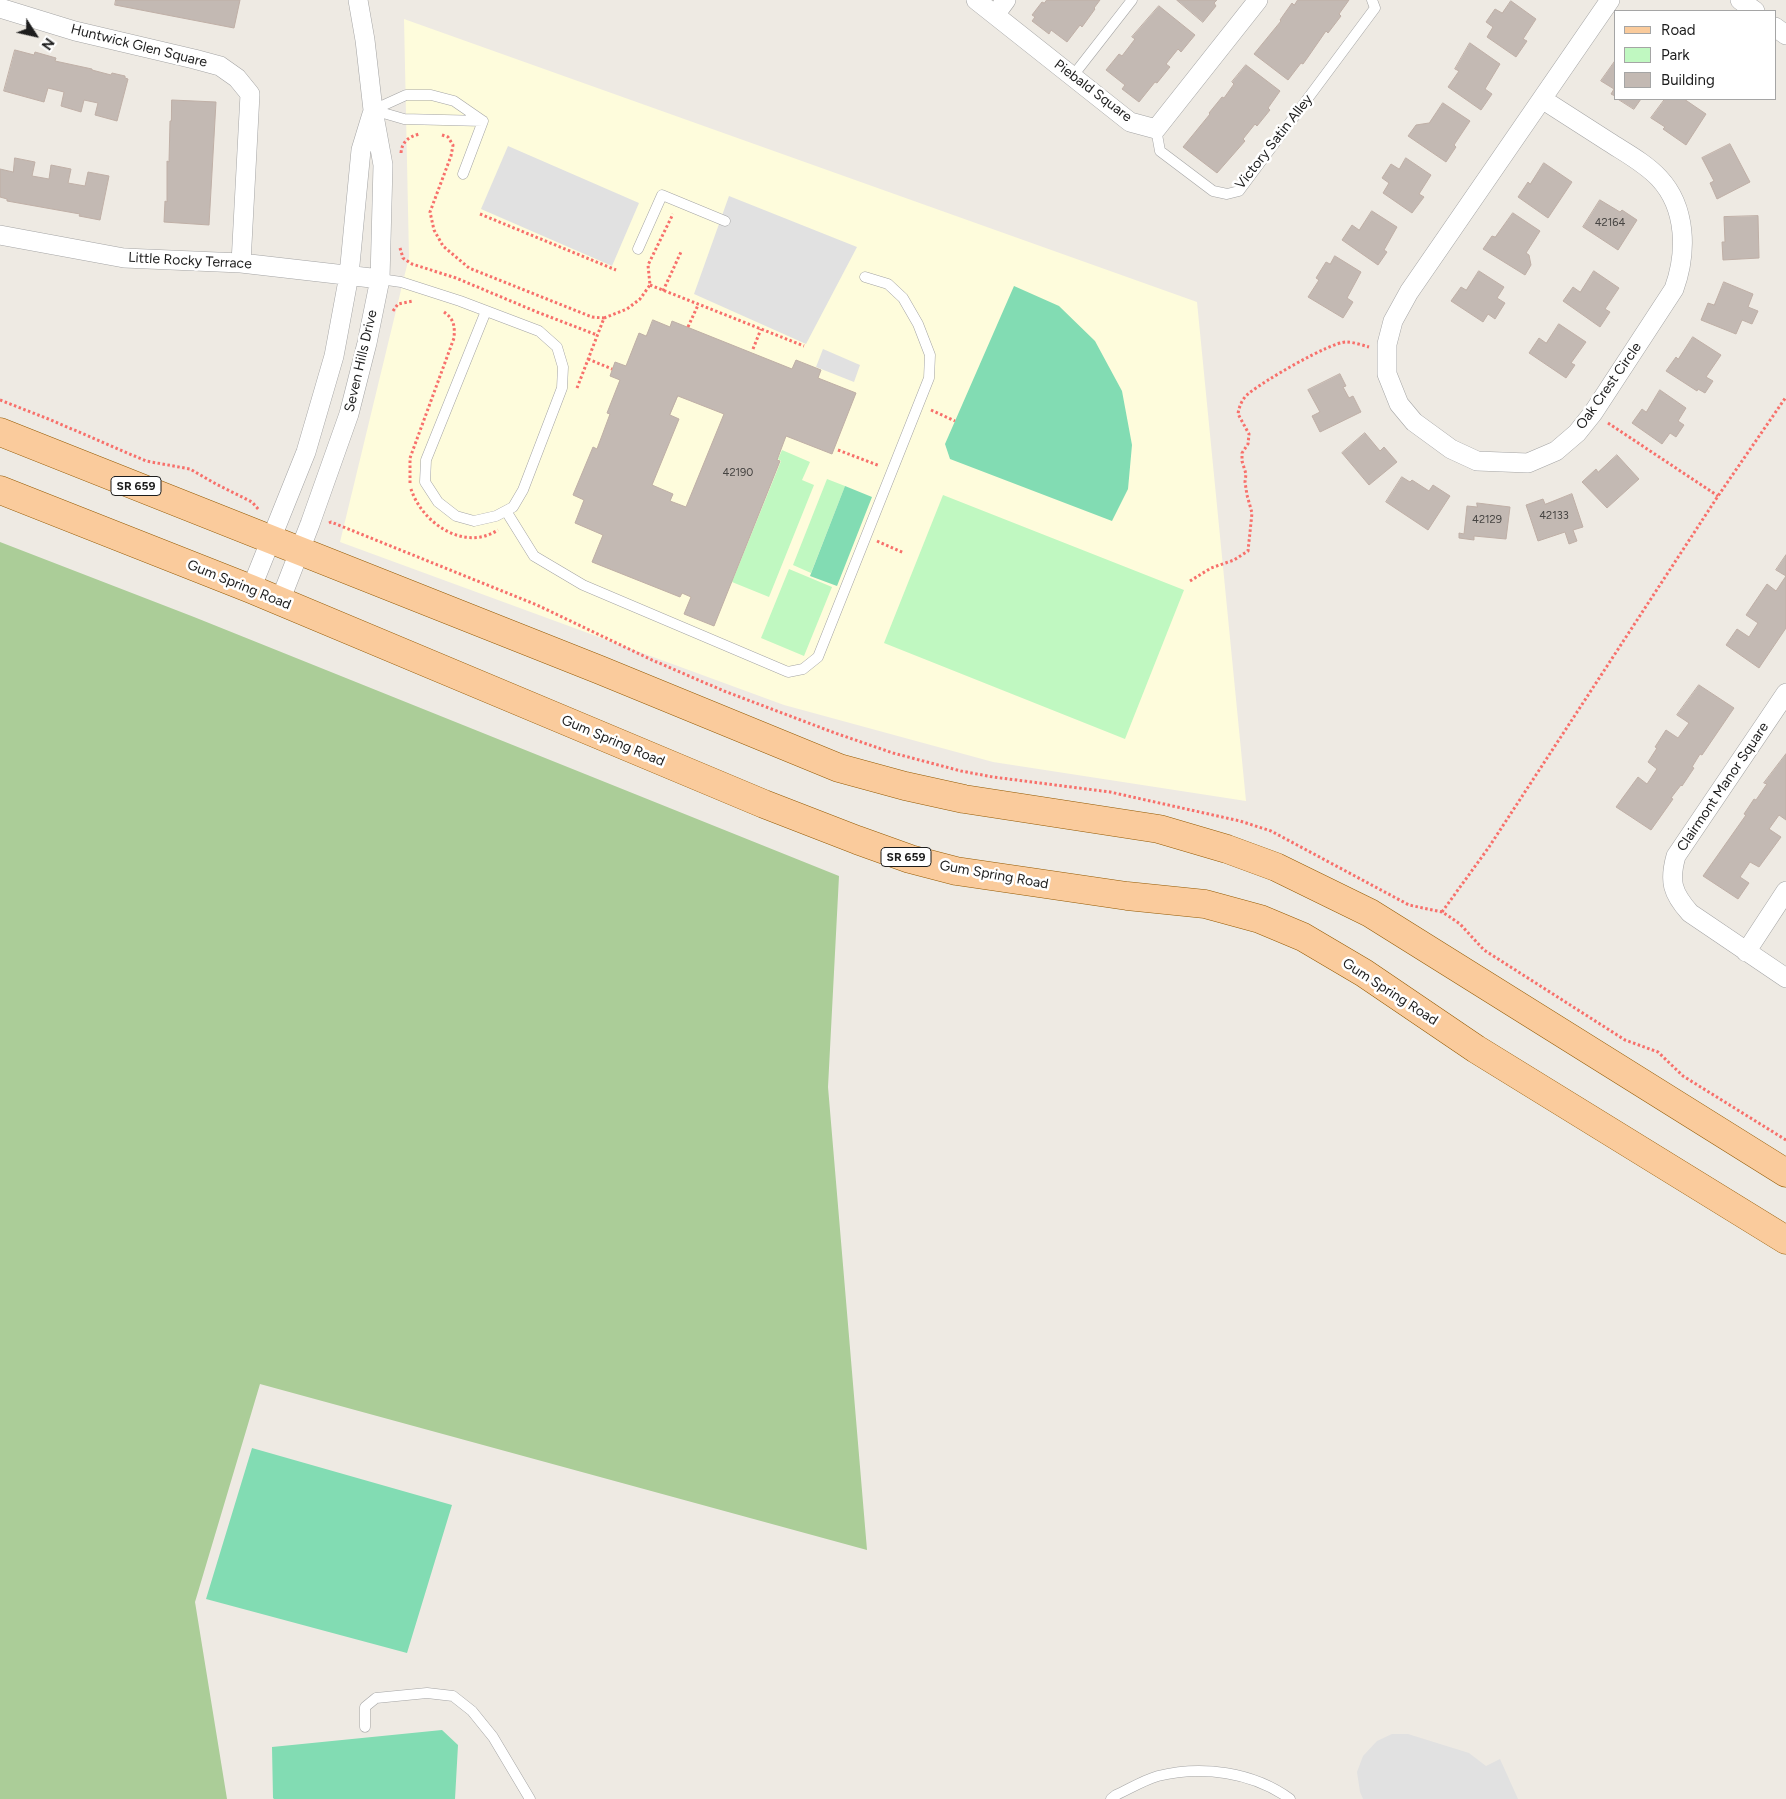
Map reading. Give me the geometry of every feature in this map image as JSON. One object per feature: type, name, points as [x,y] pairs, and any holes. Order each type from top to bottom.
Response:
[{"type":"main road","name":"SR 659","points":[[0,432],[276,528],[298,551],[609,674],[838,768],[964,799],[1159,828],[1227,849],[1276,868],[1370,913],[1786,1173]]},
{"type":"main road","name":"Gum Spring Road","points":[[0,490],[251,589],[764,804],[910,859],[965,872],[1108,893],[1205,904],[1260,919],[1294,933],[1364,973],[1476,1049],[1786,1240]]},
{"type":"street","name":"Seven Hills Drive","points":[[280,601],[349,414],[367,343],[380,279],[383,165],[373,110],[365,40],[358,0]]},
{"type":"street","name":"Piebald Square","points":[[976,0],[1130,122],[1156,129]]},
{"type":"street","points":[[995,15],[1006,0]]},
{"type":"street","points":[[1156,129],[1258,0]]},
{"type":"street","name":"Oak Crest Circle","points":[[1542,98],[1644,165],[1660,179],[1678,207],[1683,239],[1681,270],[1674,289],[1593,413],[1577,433],[1556,451],[1528,463],[1476,461],[1450,450],[1414,422],[1399,404],[1387,374],[1387,344],[1393,320],[1409,292],[1542,98],[1610,0]]},
{"type":"street","points":[[1740,0],[1754,10]]},
{"type":"street","name":"Huntwick Glen Square","points":[[0,8],[75,31],[220,66],[237,78],[250,94],[242,263]]},
{"type":"street","name":"Seven Hills Drive","points":[[251,589],[306,452],[334,356],[349,275],[361,150],[373,110]]},
{"type":"street","name":"Little Rocky Terrace","points":[[0,235],[124,258],[242,263],[380,279]]},
{"type":"street","name":"Clairmont Manor Square","points":[[1783,706],[1676,856],[1672,880],[1674,892],[1690,913],[1786,978]]},
{"type":"street","points":[[1746,952],[1786,891]]},
{"type":"lane","points":[[1072,77],[1132,0]]},
{"type":"lane","name":"Victory Satin Alley","points":[[1156,129],[1160,151],[1213,191],[1227,194],[1239,192],[1375,8],[1372,0]]},
{"type":"lane","points":[[373,110],[406,95],[431,95],[454,101],[483,121]]},
{"type":"lane","points":[[373,110],[404,119],[483,121]]},
{"type":"lane","points":[[463,174],[483,121]]},
{"type":"lane","points":[[638,248],[662,195],[725,221]]},
{"type":"lane","points":[[506,511],[534,556],[583,585],[788,672],[803,669],[818,657],[929,378],[930,355],[918,324],[903,298],[888,284],[865,277]]},
{"type":"lane","points":[[380,279],[401,282],[486,311],[539,331],[557,347],[563,367],[562,388],[523,490],[513,507],[496,516],[474,521],[456,516],[438,502],[425,482],[426,460],[486,311]]},
{"type":"lane","points":[[365,1727],[365,1707],[376,1698],[426,1694],[453,1696],[472,1711],[493,1737],[530,1799]]},
{"type":"lane","points":[[1111,1799],[1158,1776],[1201,1771],[1240,1775],[1281,1792],[1290,1799]]},
{"type":"path","points":[[436,132],[448,137],[452,145],[451,156],[430,212],[434,230],[443,246],[469,268],[592,317],[604,318],[627,309],[640,299],[650,285],[648,265],[672,214]]},
{"type":"path","points":[[399,160],[402,146],[409,137],[423,133]]},
{"type":"path","points":[[480,214],[616,270]]},
{"type":"path","points":[[399,245],[403,258],[412,264],[456,278],[597,335],[604,318]]},
{"type":"path","points":[[663,291],[681,252]]},
{"type":"path","points":[[650,285],[804,346]]},
{"type":"path","points":[[688,327],[698,305]]},
{"type":"path","points":[[753,348],[761,329]]},
{"type":"path","points":[[1190,582],[1211,568],[1234,560],[1248,551],[1252,513],[1247,495],[1242,453],[1248,444],[1249,434],[1238,414],[1240,406],[1247,395],[1330,346],[1346,342],[1387,350]]},
{"type":"path","points":[[588,359],[612,369]]},
{"type":"path","points":[[1442,912],[1488,847],[1718,496],[1786,396]]},
{"type":"path","points":[[0,400],[146,461],[190,469],[252,502],[276,528]]},
{"type":"path","points":[[919,405],[955,421]]},
{"type":"path","points":[[1593,413],[1718,496]]},
{"type":"path","points":[[838,450],[892,471]]},
{"type":"path","points":[[310,524],[323,525],[331,522],[537,605],[652,660],[724,691],[893,753],[962,771],[994,777],[1110,792],[1240,821],[1271,831],[1409,905],[1442,912],[1460,924],[1484,950],[1625,1040],[1658,1052],[1682,1076],[1786,1140]]},
{"type":"path","points":[[866,537],[904,553]]},
{"type":"shaded area","points":[[404,19],[1197,302],[1246,801],[993,762],[784,705],[340,542],[409,257]]},
{"type":"shaded area","points":[[508,146],[639,203],[612,266],[481,209]]},
{"type":"shaded area","points":[[729,196],[857,247],[806,344],[694,294]]},
{"type":"shaded area","points":[[823,349],[860,365],[854,382],[816,367]]},
{"type":"shaded area","points":[[1392,1734],[1408,1734],[1469,1753],[1486,1766],[1500,1759],[1518,1799],[1363,1799],[1357,1772],[1363,1756],[1377,1741]]},
{"type":"green space","points":[[1014,286],[1059,306],[1095,341],[1122,391],[1132,445],[1128,489],[1112,521],[950,459],[945,444]]},
{"type":"green space","points":[[782,450],[810,462],[802,480],[814,485],[769,597],[732,582],[781,461],[778,459]]},
{"type":"green space","points":[[827,479],[845,486],[811,573],[793,565]]},
{"type":"green space","points":[[845,486],[872,497],[837,586],[810,576]]},
{"type":"green space","points":[[943,495],[1184,590],[1125,739],[884,643]]},
{"type":"green space","points":[[0,542],[194,617],[839,876],[828,1087],[867,1550],[260,1384],[195,1602],[227,1799],[0,1799]]},
{"type":"green space","points":[[789,569],[832,587],[804,656],[761,638]]},
{"type":"green space","points":[[252,1448],[452,1505],[407,1653],[206,1599]]},
{"type":"green space","points":[[442,1730],[458,1745],[455,1799],[273,1798],[272,1747]]},
{"type":"building","points":[[116,0],[240,0],[234,28],[115,5]]},
{"type":"building","points":[[1047,0],[1100,0],[1082,27],[1080,25],[1067,42],[1051,30],[1049,34],[1032,21],[1035,17],[1032,15],[1042,2],[1044,3]]},
{"type":"building","points":[[1177,0],[1217,0],[1214,3],[1216,6],[1203,22]]},
{"type":"building","points":[[1298,0],[1349,0],[1339,14],[1341,16],[1328,33],[1326,31],[1303,64],[1301,63],[1288,80],[1254,54],[1281,21],[1292,3],[1294,5]]},
{"type":"building","points":[[1511,1],[1536,19],[1523,39],[1527,41],[1516,57],[1487,37],[1493,27],[1486,22],[1495,9],[1502,13]]},
{"type":"building","points":[[1159,6],[1195,35],[1181,52],[1178,49],[1166,64],[1170,67],[1139,102],[1122,89],[1125,85],[1106,70],[1119,54],[1122,56],[1135,39],[1132,37]]},
{"type":"building","points":[[1470,43],[1500,64],[1485,89],[1492,94],[1481,110],[1448,87],[1459,71],[1455,69]]},
{"type":"building","points":[[15,50],[34,55],[35,52],[56,58],[55,61],[111,75],[112,73],[125,76],[128,79],[117,121],[95,115],[98,103],[84,100],[81,112],[61,106],[64,92],[48,88],[44,102],[4,91]]},
{"type":"building","points":[[1614,62],[1614,89],[1601,81]]},
{"type":"building","points":[[1246,65],[1280,91],[1268,108],[1270,110],[1257,126],[1255,124],[1243,139],[1245,141],[1217,173],[1183,147],[1222,97],[1224,98],[1234,84],[1232,82]]},
{"type":"building","points":[[172,100],[216,102],[209,225],[164,222],[165,201],[167,202],[167,161],[169,162]]},
{"type":"building","points":[[1620,100],[1640,100],[1634,109]]},
{"type":"building","points":[[1664,100],[1685,100],[1706,114],[1686,145],[1651,118]]},
{"type":"building","points":[[1443,103],[1470,121],[1454,145],[1456,147],[1446,162],[1408,136],[1416,125],[1429,123]]},
{"type":"building","points":[[1730,144],[1750,182],[1717,199],[1710,183],[1714,181],[1702,158]]},
{"type":"building","points":[[15,158],[35,162],[32,176],[49,179],[51,165],[71,169],[68,183],[85,186],[88,172],[109,176],[100,220],[79,216],[80,214],[7,201],[7,199],[0,197],[0,169],[13,172]]},
{"type":"building","points":[[1406,158],[1431,175],[1419,194],[1424,197],[1412,213],[1383,193],[1389,183],[1382,178],[1391,164],[1399,169]]},
{"type":"building","points":[[1544,163],[1572,182],[1548,218],[1518,197],[1528,182],[1530,184]]},
{"type":"building","points":[[1600,200],[1620,212],[1622,210],[1637,220],[1618,250],[1583,227]]},
{"type":"building","points":[[1372,211],[1397,227],[1384,250],[1387,252],[1378,265],[1342,240],[1352,225],[1359,230]]},
{"type":"building","points":[[1513,213],[1540,231],[1526,253],[1529,255],[1531,265],[1525,275],[1483,249],[1492,236],[1495,237]]},
{"type":"building","points":[[1758,216],[1759,258],[1723,260],[1722,242],[1725,242],[1724,217]]},
{"type":"building","points":[[1335,256],[1361,272],[1347,298],[1353,302],[1343,318],[1308,297],[1319,280],[1316,278],[1326,262],[1330,264]]},
{"type":"building","points":[[1479,271],[1504,287],[1497,298],[1505,303],[1495,319],[1488,314],[1483,322],[1451,301],[1461,287],[1466,290]]},
{"type":"building","points":[[1594,271],[1619,288],[1605,309],[1610,312],[1600,327],[1563,301],[1573,287],[1580,292]]},
{"type":"building","points":[[1724,282],[1753,294],[1748,307],[1758,311],[1752,324],[1742,320],[1736,334],[1701,320],[1708,303],[1714,305]]},
{"type":"building","points":[[653,320],[670,327],[672,321],[792,369],[796,360],[821,370],[818,378],[856,393],[832,454],[786,436],[777,460],[780,461],[714,626],[684,614],[691,597],[682,593],[680,597],[592,562],[603,535],[575,523],[584,500],[573,495],[593,447],[597,449],[610,414],[607,413],[620,380],[610,376],[615,362],[626,366],[639,333],[646,336]],"holes":[[[678,396],[724,414],[686,507],[670,501],[673,494],[652,485],[679,419],[670,415]]]},
{"type":"building","points":[[1559,324],[1586,342],[1571,363],[1575,365],[1566,378],[1529,353],[1539,338],[1546,343]]},
{"type":"building","points":[[1693,337],[1721,355],[1706,377],[1713,381],[1705,393],[1698,389],[1697,391],[1666,371],[1676,357],[1678,359]]},
{"type":"building","points":[[1340,374],[1346,386],[1343,387],[1349,398],[1353,396],[1361,412],[1320,432],[1312,416],[1320,412],[1308,390]]},
{"type":"building","points":[[1660,390],[1686,408],[1678,421],[1684,425],[1676,437],[1670,433],[1662,444],[1632,423],[1642,409],[1646,412]]},
{"type":"building","points":[[1365,433],[1380,451],[1384,447],[1397,462],[1369,485],[1342,453]]},
{"type":"building","points":[[1617,455],[1639,479],[1607,508],[1582,482],[1596,469],[1598,472]]},
{"type":"building","points":[[1402,477],[1410,482],[1412,480],[1429,491],[1433,485],[1450,496],[1428,530],[1386,502]]},
{"type":"building","points":[[1572,494],[1583,527],[1573,530],[1577,541],[1569,544],[1565,532],[1538,541],[1526,505],[1543,499],[1545,504]]},
{"type":"building","points":[[1477,503],[1510,507],[1506,539],[1474,536],[1474,540],[1459,538],[1459,533],[1464,534],[1467,506],[1477,507]]},
{"type":"building","points":[[1786,555],[1786,576],[1776,570]]},
{"type":"building","points":[[1786,576],[1786,628],[1759,668],[1726,645],[1737,629],[1749,637],[1758,623],[1746,615],[1767,584],[1776,591]]},
{"type":"building","points":[[1699,685],[1734,708],[1702,755],[1700,754],[1692,767],[1694,768],[1671,798],[1673,799],[1651,830],[1616,807],[1638,777],[1647,784],[1657,769],[1648,762],[1666,730],[1678,738],[1689,723],[1677,715]]},
{"type":"building","points":[[1786,754],[1786,820],[1779,815],[1769,829],[1781,837],[1759,867],[1750,862],[1740,877],[1749,883],[1738,899],[1703,876],[1746,815],[1744,814],[1754,799],[1756,800],[1767,784],[1764,783]]}]
